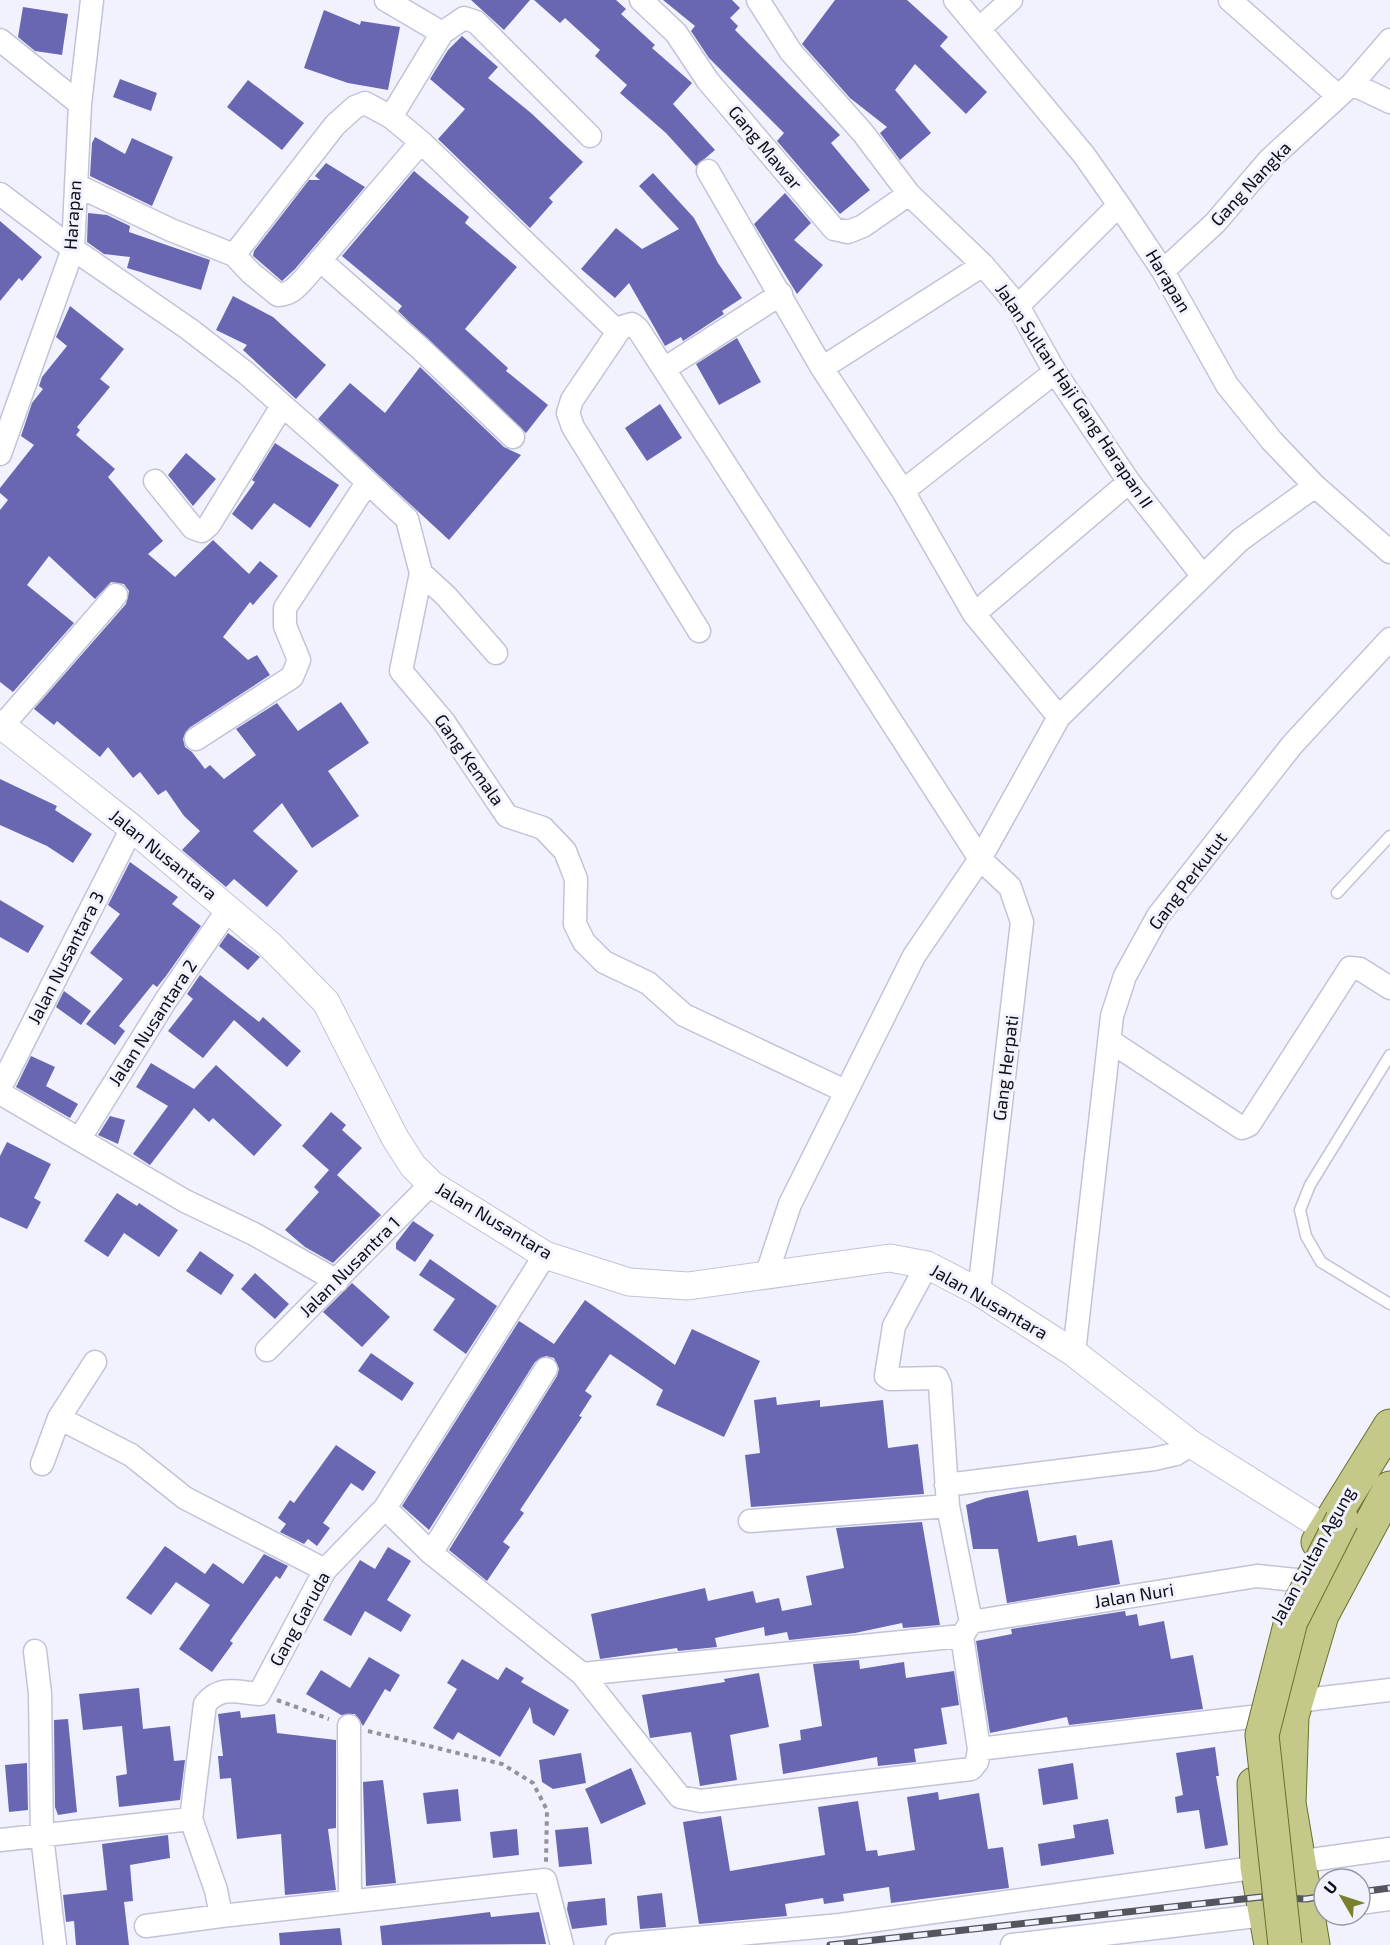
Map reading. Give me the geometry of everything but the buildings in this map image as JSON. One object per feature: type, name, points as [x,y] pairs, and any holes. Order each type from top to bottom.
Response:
[{"type":"main road","name":"Jalan Sultan Agung","points":[[1268,1930],[1257,1866],[1251,1717],[1271,1634],[1296,1580],[1342,1525],[1360,1486],[1363,1465],[1390,1426]]},
{"type":"main road","name":"Jalan Sultan Agung","points":[[1312,1896],[1301,1860],[1289,1803],[1292,1716],[1322,1615],[1390,1488]]},
{"type":"main road","points":[[1285,1945],[1262,1735],[1291,1621],[1342,1525],[1375,1497],[1390,1488]]},
{"type":"main road","points":[[1302,1945],[1275,1753],[1276,1734],[1302,1626],[1342,1525]]},
{"type":"main road","name":"Jalan Sultan Agung","points":[[1313,1945],[1314,1927]]},
{"type":"street","name":"Harapan","points":[[2,439],[73,249],[80,104],[92,0]]},
{"type":"street","points":[[386,0],[442,33]]},
{"type":"street","name":"Gang Mawar","points":[[641,0],[676,33],[708,81],[834,229],[848,232],[863,226],[909,194]]},
{"type":"street","name":"Jalan Sultan Haji Gang Harapan II","points":[[758,0],[791,51],[863,133],[909,194],[983,265],[1018,306],[1055,372],[1129,482],[1202,575]]},
{"type":"street","name":"Harapan","points":[[955,0],[1084,155],[1163,271],[1227,385],[1272,441],[1315,486],[1390,552]]},
{"type":"street","points":[[979,29],[1011,0]]},
{"type":"street","points":[[1244,4],[1345,90],[1390,102]]},
{"type":"street","points":[[391,117],[442,33],[464,18],[476,22],[590,136]]},
{"type":"street","points":[[0,40],[80,104]]},
{"type":"street","name":"Gang Nangka","points":[[1163,271],[1215,223],[1270,159],[1345,90],[1390,40]]},
{"type":"street","points":[[234,255],[335,125],[355,107],[365,103],[391,117],[421,142],[618,332],[572,400],[568,413],[573,426],[699,631]]},
{"type":"street","points":[[76,185],[234,255],[251,273],[278,295],[291,293],[421,142]]},
{"type":"street","points":[[708,171],[822,368],[903,491],[974,614],[1059,717]]},
{"type":"street","points":[[0,194],[73,249],[189,329],[282,406],[407,519],[421,573],[446,596],[496,653]]},
{"type":"street","points":[[1018,306],[1119,205]]},
{"type":"street","points":[[320,260],[421,349],[513,437]]},
{"type":"street","points":[[822,368],[983,265]]},
{"type":"street","points":[[664,369],[781,294]]},
{"type":"street","name":"Gang Herpati","points":[[618,332],[622,327],[632,324],[638,329],[980,859],[1010,887],[1022,922],[979,1292]]},
{"type":"street","points":[[903,491],[1055,372]]},
{"type":"street","points":[[155,481],[193,528],[202,531],[209,525],[282,406]]},
{"type":"street","points":[[974,614],[1129,482]]},
{"type":"street","points":[[196,739],[292,677],[299,660],[285,626],[285,608],[367,483]]},
{"type":"street","points":[[766,1276],[790,1204],[914,956],[980,859],[1059,717],[1240,540],[1315,486]]},
{"type":"street","name":"Gang Kemala","points":[[421,573],[401,671],[444,722],[507,816],[543,828],[565,851],[576,879],[575,924],[584,942],[604,962],[648,983],[684,1015],[845,1091]]},
{"type":"street","points":[[1,725],[116,595]]},
{"type":"street","name":"Gang Perkutut","points":[[1074,1353],[1098,1120],[1113,1016],[1125,976],[1158,916],[1292,746],[1390,639]]},
{"type":"street","name":"Jalan Nusantara","points":[[1,725],[229,908],[326,1002],[395,1138],[413,1166],[431,1184],[545,1255],[629,1282],[688,1286],[890,1258],[927,1264],[979,1292],[1074,1353],[1191,1444],[1342,1525]]},
{"type":"street","name":"Jalan Nusantara 3","points":[[0,1088],[132,828]]},
{"type":"street","name":"Jalan Nusantara 2","points":[[80,1138],[166,1000],[229,908]]},
{"type":"street","points":[[1110,1041],[1242,1128],[1249,1125],[1350,968],[1360,969],[1390,988]]},
{"type":"street","points":[[0,1093],[184,1201],[255,1234],[337,1281]]},
{"type":"street","name":"Jalan Nusantra 1","points":[[267,1350],[431,1184]]},
{"type":"street","name":"Gang Garuda","points":[[259,1694],[325,1570],[385,1508],[545,1255]]},
{"type":"street","points":[[385,1508],[431,1553],[582,1674],[680,1797],[700,1801],[971,1769],[976,1762],[979,1749],[967,1629],[947,1496],[940,1385],[937,1378],[890,1379],[886,1376],[894,1326],[927,1264]]},
{"type":"street","points":[[42,1464],[59,1418],[95,1362]]},
{"type":"street","points":[[431,1553],[546,1370]]},
{"type":"street","points":[[59,1418],[132,1455],[185,1498],[325,1570]]},
{"type":"street","points":[[750,1521],[947,1496],[1154,1460],[1176,1454],[1191,1444]]},
{"type":"street","name":"Jalan Nuri","points":[[582,1674],[967,1629],[1257,1576],[1296,1580]]},
{"type":"street","points":[[35,1651],[40,1693],[42,1836],[55,1945]]},
{"type":"street","points":[[1296,1701],[1390,1690]]},
{"type":"street","points":[[221,1916],[216,1890],[191,1819],[205,1704],[214,1694],[224,1691],[259,1694]]},
{"type":"street","points":[[979,1749],[1251,1717]]},
{"type":"street","points":[[349,1726],[350,1901]]},
{"type":"street","points":[[0,1840],[191,1819]]},
{"type":"street","points":[[617,1945],[840,1925],[1390,1849]]},
{"type":"street","points":[[146,1926],[545,1880],[562,1945]]},
{"type":"street","points":[[1372,1901],[1390,1899]]},
{"type":"street","points":[[1012,1945],[1268,1930],[1312,1911]]},
{"type":"lane","points":[[1336,893],[1390,836]]},
{"type":"lane","points":[[1390,1055],[1310,1185],[1300,1210],[1306,1236],[1321,1262],[1390,1304]]},
{"type":"path","points":[[259,1694],[349,1726],[502,1764],[533,1783],[547,1810],[545,1880]]},
{"type":"railway","points":[[1372,1890],[1390,1888]]},
{"type":"railway","points":[[830,1945],[1261,1897],[1312,1898]]}]
